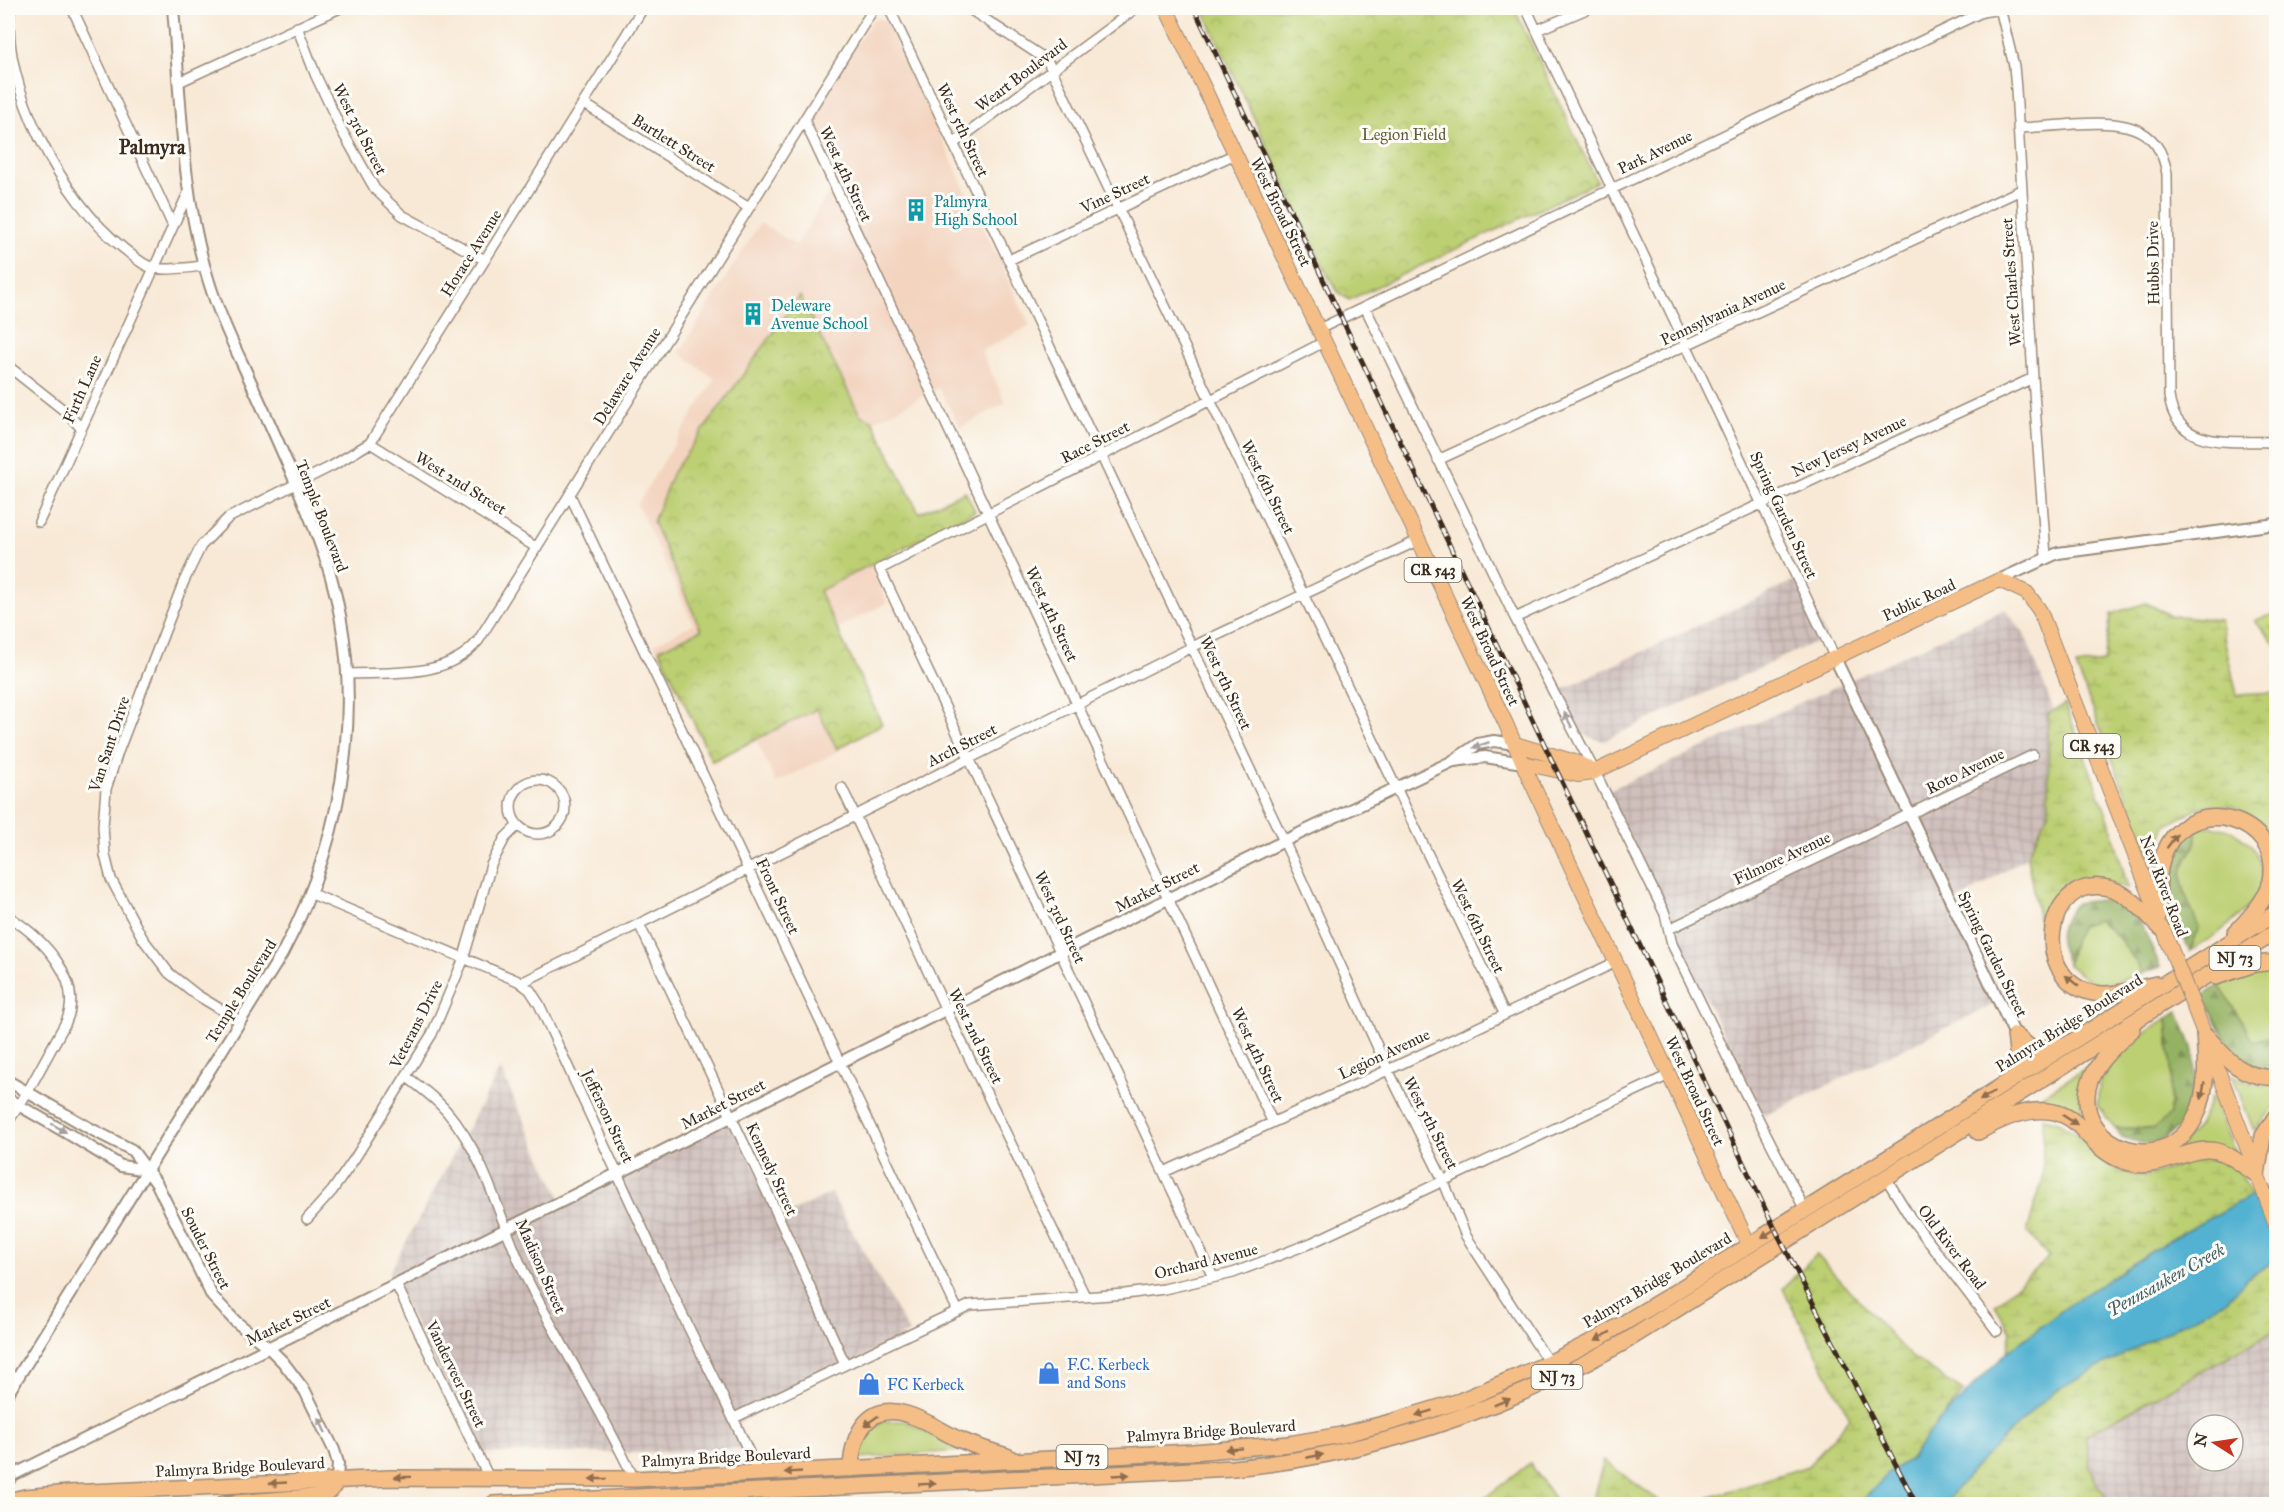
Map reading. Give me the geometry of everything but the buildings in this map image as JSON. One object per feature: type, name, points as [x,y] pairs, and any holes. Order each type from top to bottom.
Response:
[{"type":"highway","points":[[2161,924],[2161,865],[2170,841],[2184,828],[2201,819],[2221,817],[2237,821],[2252,830],[2264,844],[2271,861],[2271,878],[2260,903],[2223,946]]},
{"type":"highway","points":[[2161,924],[2120,892],[2105,888],[2089,888],[2074,895],[2062,906],[2051,931],[2052,948],[2057,966],[2062,973],[2073,984],[2086,991],[2110,994],[2167,981]]},
{"type":"highway","name":"Palmyra Bridge Boulevard","points":[[8,1501],[69,1493],[337,1480],[418,1477],[634,1479],[1193,1452],[1313,1440],[1382,1425],[1500,1386],[1621,1325],[2277,913]]},
{"type":"highway","name":"Palmyra Bridge Boulevard","points":[[493,1504],[1208,1470],[1257,1466],[1367,1446],[1423,1430],[1485,1409],[1583,1364],[1651,1325],[2277,932]]},
{"type":"highway","points":[[2194,984],[2255,964],[2277,962]]},
{"type":"highway","points":[[2156,1007],[2104,1060],[2088,1088],[2093,1119],[2104,1135],[2122,1148],[2140,1152],[2159,1150],[2176,1142],[2191,1126],[2197,1116],[2204,1092],[2206,1066],[2204,1033]]},
{"type":"highway","points":[[2204,1033],[2230,1062],[2244,1072],[2259,1077],[2277,1077]]},
{"type":"highway","points":[[2015,1035],[2028,1047],[2036,1049],[2072,1042]]},
{"type":"highway","points":[[2015,1035],[2018,1059],[2017,1077]]},
{"type":"highway","points":[[1918,1158],[1974,1134],[2002,1119],[2031,1111],[2046,1111],[2072,1120],[2100,1149],[2125,1162],[2154,1165],[2191,1152],[2211,1150],[2228,1156],[2257,1175],[2263,1136],[2277,1116]]},
{"type":"highway","points":[[851,1469],[852,1451],[859,1430],[876,1416],[891,1412],[912,1416],[958,1439],[1017,1460]]},
{"type":"highway","points":[[223,1504],[323,1496],[331,1490],[337,1480]]},
{"type":"main road","name":"West Broad Street","points":[[1166,8],[1419,540],[1749,1245]]},
{"type":"main road","name":"Public Road","points":[[1523,763],[1578,775],[1595,772],[1999,580]]},
{"type":"main road","name":"New River Road","points":[[1999,580],[2021,589],[2034,600],[2040,611],[2277,1224]]},
{"type":"main road","points":[[1515,744],[1578,763],[1595,772]]},
{"type":"street","points":[[10,8],[8,26],[17,77],[35,127],[55,167],[80,204],[112,239],[153,268],[204,266]]},
{"type":"street","points":[[72,8],[173,226]]},
{"type":"street","name":"Temple Boulevard","points":[[8,1393],[282,954],[312,894],[327,848],[346,757],[347,674],[344,638],[332,584],[319,540],[234,346],[214,298],[204,266],[189,191],[173,8]]},
{"type":"street","points":[[179,82],[340,8]]},
{"type":"street","name":"Horace Avenue","points":[[296,484],[346,458],[370,442],[643,8]]},
{"type":"street","name":"Delaware Avenue","points":[[347,674],[418,670],[443,666],[459,659],[478,642],[874,8]]},
{"type":"street","name":"West 5th Street","points":[[889,8],[1284,841],[1388,1070],[1443,1180],[1466,1236],[1549,1363]]},
{"type":"street","name":"West 6th Street","points":[[968,8],[1047,60],[1504,1013]]},
{"type":"street","name":"Weart Boulevard","points":[[953,144],[1136,8]]},
{"type":"street","name":"Spring Garden Street","points":[[1526,8],[2015,1035]]},
{"type":"street","points":[[1537,30],[1589,8]]},
{"type":"street","name":"West Charles Street","points":[[2000,8],[2014,66],[2032,378],[2046,556]]},
{"type":"street","name":"Park Avenue","points":[[1322,336],[1365,307],[1982,12],[2006,8]]},
{"type":"street","name":"West 3rd Street","points":[[297,27],[316,76],[342,131],[375,189],[402,214],[485,260]]},
{"type":"street","name":"Bartlett Street","points":[[584,103],[749,208]]},
{"type":"street","name":"West 4th Street","points":[[804,120],[1272,1121]]},
{"type":"street","name":"Hubbs Drive","points":[[2018,128],[2119,124],[2141,131],[2159,147],[2165,159],[2167,174],[2169,396],[2172,411],[2183,429],[2200,437],[2277,442]]},
{"type":"street","name":"Vine Street","points":[[1009,260],[1235,154]]},
{"type":"street","name":"Pennsylvania Avenue","points":[[1438,460],[2021,190]]},
{"type":"street","name":"Firth Lane","points":[[39,522],[189,191]]},
{"type":"street","points":[[1365,307],[1515,618],[1665,914],[1672,944],[1805,1210]]},
{"type":"street","name":"Race Street","points":[[880,569],[1210,400],[1322,336]]},
{"type":"street","points":[[8,366],[66,412],[81,428]]},
{"type":"street","name":"New Jersey Avenue","points":[[1515,618],[2032,378]]},
{"type":"street","name":"West 2nd Street","points":[[370,442],[537,548]]},
{"type":"street","name":"Van Sant Drive","points":[[240,1021],[197,995],[169,973],[138,930],[111,879],[105,855],[103,826],[106,789],[184,581],[201,546],[228,518],[296,484]]},
{"type":"street","name":"Front Street","points":[[570,495],[958,1311]]},
{"type":"street","name":"Public Road","points":[[1999,580],[2046,556],[2079,549],[2277,524]]},
{"type":"street","name":"Arch Street","points":[[521,983],[1192,647],[1419,540]]},
{"type":"street","name":"West 3rd Street","points":[[880,569],[1214,1277]]},
{"type":"street","name":"Market Street","points":[[8,1478],[1284,841],[1451,762],[1478,744],[1499,741],[1515,744]]},
{"type":"street","name":"Roto Avenue","points":[[1909,814],[2033,754]]},
{"type":"street","name":"Market Street","points":[[1451,762],[1485,757],[1523,763]]},
{"type":"street","points":[[535,780],[552,783],[563,796],[565,808],[564,816],[557,827],[546,833],[534,834],[518,825],[513,817],[511,802],[516,790],[535,780]]},
{"type":"street","name":"West 2nd Street","points":[[842,788],[946,1010],[1085,1296]]},
{"type":"street","name":"Filmore Avenue","points":[[1668,929],[1909,814]]},
{"type":"street","name":"Veterans Drive","points":[[306,1220],[341,1179],[407,1077],[436,1024],[464,957],[491,866],[505,838],[518,825]]},
{"type":"street","name":"Jefferson Street","points":[[312,894],[464,957],[521,983],[530,990],[539,1004],[758,1473]]},
{"type":"street","points":[[8,916],[30,932],[49,951],[64,972],[72,997],[70,1014],[66,1022],[27,1093],[8,1122]]},
{"type":"street","name":"Kennedy Street","points":[[639,924],[845,1364]]},
{"type":"street","name":"Legion Avenue","points":[[1164,1172],[1388,1070],[1504,1013],[1616,962]]},
{"type":"street","name":"Orchard Avenue","points":[[734,1418],[970,1305],[1164,1289],[1255,1266],[1311,1244],[1669,1075]]},
{"type":"street","name":"Madison Street","points":[[407,1077],[430,1094],[456,1123],[494,1194],[530,1285],[609,1427],[634,1479]]},
{"type":"street","name":"Souder Street","points":[[8,1081],[132,1150],[157,1184],[212,1296],[235,1321],[269,1347],[292,1372],[315,1409],[336,1457],[337,1480]]},
{"type":"street","points":[[8,1099],[121,1166],[147,1170]]},
{"type":"street","points":[[83,1143],[91,1129]]},
{"type":"street","name":"Old River Road","points":[[1886,1178],[1910,1217],[1998,1331]]},
{"type":"street","name":"Vanderveer Street","points":[[396,1284],[489,1478]]},
{"type":"shaded area","points":[[876,18],[886,20],[1030,326],[981,351],[1006,403],[960,428],[939,388],[874,421],[920,512],[966,490],[976,512],[881,560],[874,572],[887,603],[838,628],[883,724],[827,757],[776,783],[757,741],[712,763],[654,644],[693,624],[637,504],[715,379],[679,353],[760,223],[796,245],[839,176],[811,117],[872,20]]},
{"type":"shaded area","points":[[1798,579],[1826,637],[1603,741],[1573,732],[1554,693]]},
{"type":"shaded area","points":[[2005,609],[2025,635],[2054,711],[2048,714],[2049,810],[2027,856],[1955,903],[2001,1001],[1764,1116],[1603,793]]},
{"type":"shaded area","points":[[500,1069],[562,1201],[731,1117],[779,1218],[831,1193],[909,1333],[738,1423],[749,1448],[635,1453],[481,1453],[389,1273]]},
{"type":"shaded area","points":[[2276,1330],[2276,1504],[2111,1504],[2093,1478],[2084,1436]]},
{"type":"green space","name":"Legion Field","points":[[1202,8],[1514,8],[1597,182],[1349,300],[1338,292],[1329,278]]},
{"type":"green space","points":[[800,296],[860,415],[872,420],[919,513],[965,491],[975,511],[819,591],[882,724],[837,749],[817,709],[712,761],[659,649],[701,630],[653,522],[673,472]]},
{"type":"green space","points":[[2146,603],[2170,615],[2220,620],[2237,695],[2276,693],[2276,840],[2259,821],[2232,806],[2197,808],[2166,826],[2152,862],[2076,666],[2104,662],[2111,614]]},
{"type":"green space","points":[[2276,614],[2276,646],[2255,620]]},
{"type":"green space","points":[[2065,704],[2110,823],[2128,888],[2088,879],[2058,892],[2041,933],[2027,856],[2049,810],[2048,714]]},
{"type":"green space","points":[[2212,826],[2234,832],[2244,839],[2257,856],[2262,876],[2256,896],[2249,906],[2221,931],[2190,951],[2199,928],[2184,890],[2183,869],[2195,845],[2197,829]]},
{"type":"green space","points":[[2197,829],[2195,845],[2182,875],[2187,899],[2199,928],[2190,951],[2171,907],[2167,872],[2173,851]]},
{"type":"green space","points":[[2109,899],[2139,919],[2160,967],[2143,973],[2117,937],[2097,920],[2081,925],[2073,942],[2068,964],[2060,938],[2064,919],[2076,903]]},
{"type":"green space","points":[[2097,919],[2117,936],[2143,973],[2103,984],[2087,980],[2068,964],[2073,942],[2081,925]]},
{"type":"green space","points":[[2276,969],[2276,1035],[2254,1041],[2219,985],[2255,970]]},
{"type":"green space","points":[[2219,985],[2254,1041],[2276,1035],[2276,1066],[2256,1069],[2234,1055],[2203,996]]},
{"type":"green space","points":[[2178,1011],[2194,1053],[2195,1086],[2179,1127],[2158,1142],[2142,1143],[2122,1137],[2115,1128],[2153,1129],[2170,1115],[2171,1068],[2167,1018]]},
{"type":"green space","points":[[2167,1018],[2171,1068],[2170,1115],[2154,1129],[2115,1128],[2097,1105],[2100,1081],[2119,1051]]},
{"type":"green space","points":[[2092,1064],[2080,1093],[2086,1124],[2062,1108],[2042,1101],[2034,1101]]},
{"type":"green space","points":[[2232,1075],[2255,1084],[2276,1085],[2276,1105],[2254,1131]]},
{"type":"green space","points":[[2212,1097],[2235,1152],[2177,1150],[2198,1126]]},
{"type":"green space","points":[[2043,1117],[2058,1122],[2079,1135],[2095,1154],[2117,1170],[2144,1177],[2202,1158],[2222,1161],[2240,1171],[2251,1196],[2166,1242],[2072,1303],[2007,1352],[2011,1331],[1995,1305],[2049,1257],[2027,1232],[2043,1178]]},
{"type":"green space","points":[[1816,1254],[1909,1355],[1963,1391],[1910,1459],[1891,1471],[1859,1504],[1689,1504],[1808,1466],[1850,1418],[1783,1289]]},
{"type":"green space","points":[[2274,1261],[2276,1266],[2276,1330],[2084,1436],[2093,1478],[2111,1504],[1944,1504],[1982,1459],[2054,1391],[2227,1300],[2247,1278]]},
{"type":"green space","points":[[883,1421],[906,1421],[960,1451],[859,1458],[865,1435]]},
{"type":"green space","points":[[1604,1461],[1664,1504],[1591,1504]]},
{"type":"green space","points":[[1530,1463],[1558,1504],[1477,1504]]},
{"type":"water","name":"Pennsauken Creek","points":[[2276,1182],[2276,1260],[2247,1278],[2227,1300],[2054,1391],[1982,1459],[1944,1504],[1859,1504],[1891,1471],[1910,1459],[1937,1423],[2007,1352],[2072,1303],[2166,1242]]},
{"type":"railway","points":[[1194,8],[1769,1217],[1916,1504]]},
{"type":"place","name":"Palmyra High School","points":[[916,210]]},
{"type":"place","name":"Deleware Avenue School","points":[[753,314]]},
{"type":"place","name":"F.C. Kerbeck and Sons","points":[[1049,1373]]},
{"type":"place","name":"FC Kerbeck","points":[[869,1384]]},
{"type":"district","name":"Palmyra","points":[[152,147]]}]
